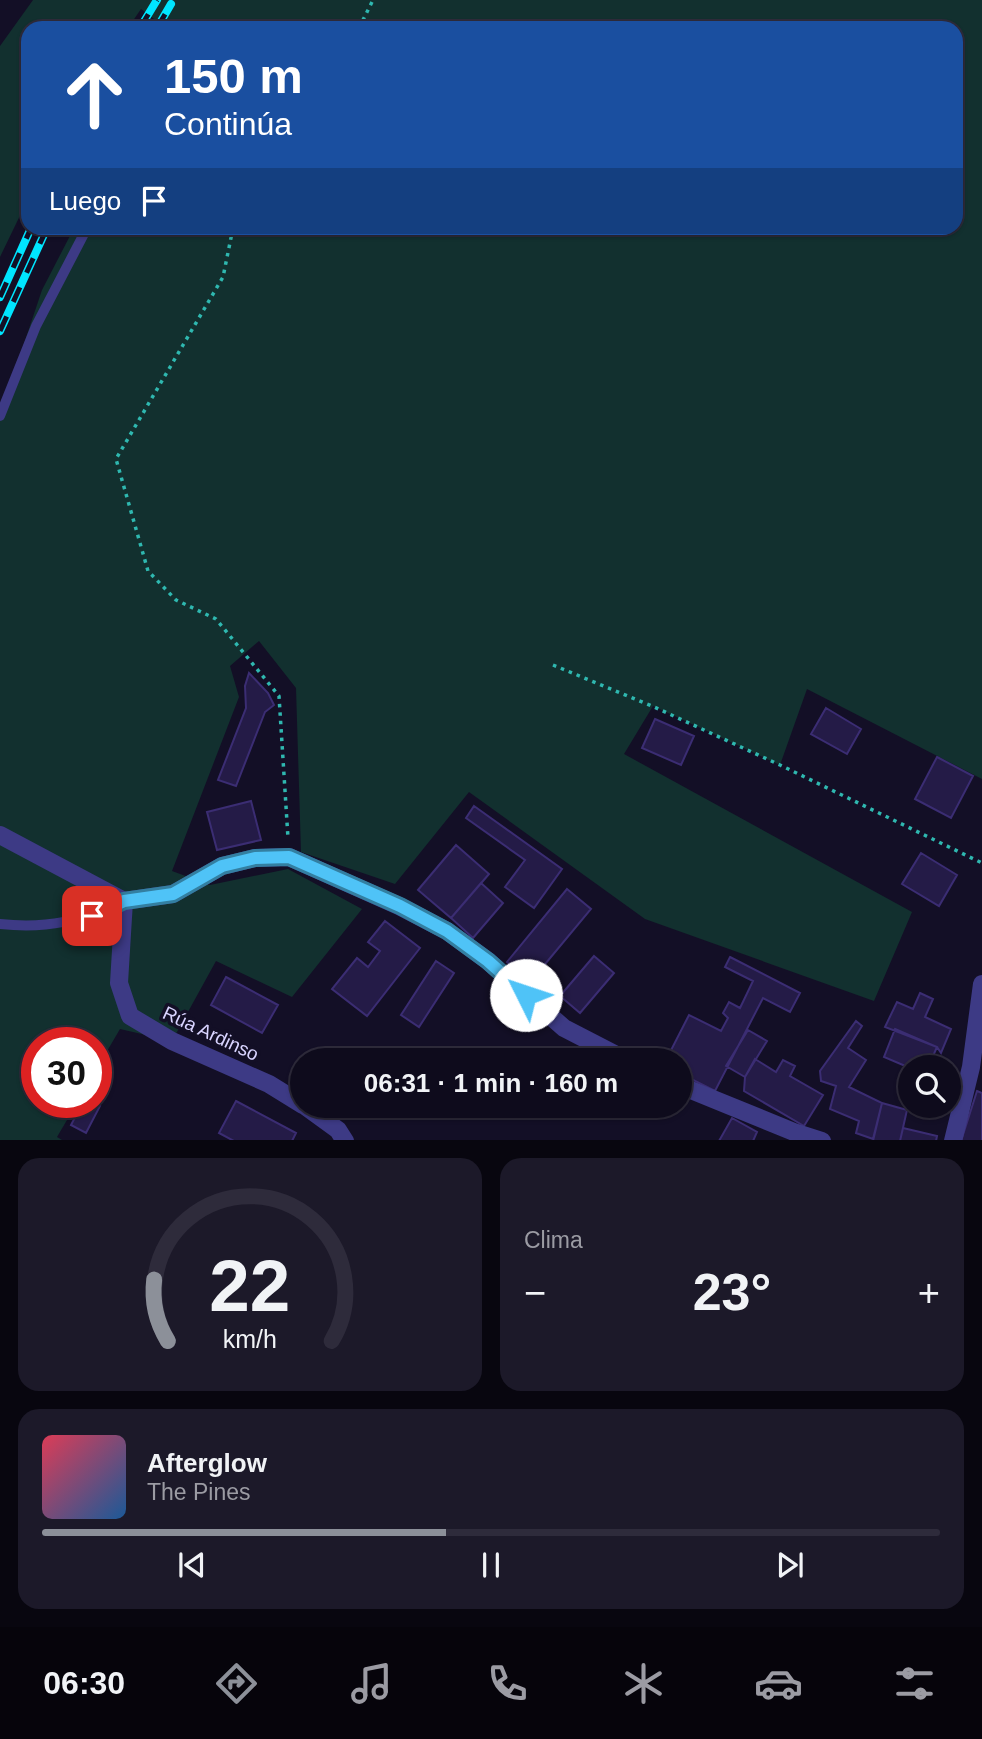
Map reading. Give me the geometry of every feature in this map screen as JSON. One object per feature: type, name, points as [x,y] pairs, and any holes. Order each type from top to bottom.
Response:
[{"type":"street","points":[[0,835],[124,901],[173,894],[222,866],[255,858],[289,857],[400,906],[447,931],[488,961],[564,1027],[603,1048]]},
{"type":"street","name":"Rúa Ardinso","points":[[124,901],[119,983],[130,1016],[172,1041],[269,1084],[290,1097]]},
{"type":"street","points":[[953,1140],[971,1067],[982,984]]},
{"type":"street","points":[[692,1090],[794,1132],[822,1140]]},
{"type":"street","name":"Rúa Ardinso","points":[[322,1118],[338,1130],[345,1140]]},
{"type":"lane","points":[[0,416],[36,326],[83,235]]},
{"type":"lane","points":[[0,924],[23,927],[61,924],[92,916],[124,901]]},
{"type":"path","points":[[362,21],[373,0]]},
{"type":"path","points":[[232,235],[223,277],[116,459],[148,572],[176,600],[216,619],[279,696],[289,857]]},
{"type":"path","points":[[553,665],[652,706],[802,775],[982,863]]},
{"type":"green space","points":[[33,0],[982,0],[982,779],[807,689],[780,765],[653,706],[624,754],[912,912],[874,1001],[645,919],[469,792],[395,884],[301,852],[296,688],[259,641],[230,666],[239,697],[172,871],[210,885],[288,869],[362,909],[292,997],[216,961],[172,1041],[120,1029],[112,1043],[112,1027],[21,1027],[21,1118],[68,1118],[57,1137],[62,1140],[0,1140],[0,415],[42,290],[70,235],[963,235],[963,21],[157,21],[141,9],[133,21],[21,21],[21,214],[0,257],[0,46]]},
{"type":"building","points":[[249,673],[268,693],[274,705],[265,712],[236,786],[218,780],[246,708],[245,686]]},
{"type":"building","points":[[826,708],[861,729],[847,754],[811,734]]},
{"type":"building","points":[[655,719],[694,736],[681,765],[642,748]]},
{"type":"building","points":[[937,757],[973,776],[951,818],[915,799]]},
{"type":"building","points":[[251,801],[261,840],[217,850],[207,812]]},
{"type":"building","points":[[474,806],[562,869],[534,908],[505,887],[525,860],[466,818]]},
{"type":"building","points":[[456,845],[489,874],[451,918],[418,890]]},
{"type":"building","points":[[921,853],[957,875],[939,906],[902,884]]},
{"type":"building","points":[[481,883],[503,903],[473,938],[451,918]]},
{"type":"building","points":[[567,889],[591,909],[531,981],[507,962]]},
{"type":"building","points":[[385,921],[420,948],[367,1016],[332,989],[357,958],[368,967],[380,951],[368,942]]},
{"type":"building","points":[[594,956],[614,973],[580,1013],[560,996]]},
{"type":"building","points":[[730,957],[800,993],[790,1012],[763,998],[715,1091],[692,1080],[692,1048],[672,1048],[689,1015],[721,1031],[728,1018],[723,1013],[729,1002],[740,1008],[753,981],[725,967]]},
{"type":"building","points":[[436,961],[454,973],[419,1027],[401,1015]]},
{"type":"building","points":[[226,977],[278,1005],[262,1033],[211,1005]]},
{"type":"building","points":[[920,993],[933,999],[925,1017],[951,1029],[941,1053],[937,1047],[885,1027],[897,1002],[913,1009]]},
{"type":"building","points":[[856,1021],[862,1026],[848,1048],[866,1060],[849,1087],[882,1103],[873,1139],[856,1133],[859,1121],[830,1109],[836,1086],[821,1081],[820,1071]]},
{"type":"building","points":[[895,1029],[937,1047],[933,1055],[898,1055],[898,1063],[884,1057]]},
{"type":"building","points":[[748,1030],[767,1041],[745,1077],[726,1066]]},
{"type":"building","points":[[755,1059],[776,1072],[783,1060],[795,1066],[790,1076],[823,1095],[804,1126],[744,1091],[745,1077]]},
{"type":"building","points":[[977,1091],[982,1093],[982,1140],[961,1140]]},
{"type":"building","points":[[236,1101],[296,1133],[292,1140],[232,1140],[219,1133]]},
{"type":"building","points":[[882,1103],[898,1107],[898,1118],[905,1118],[900,1140],[873,1140]]},
{"type":"building","points":[[75,1118],[94,1118],[86,1133],[71,1125]]},
{"type":"building","points":[[732,1118],[757,1132],[753,1140],[720,1140]]},
{"type":"building","points":[[903,1128],[937,1136],[936,1140],[900,1140]]},
{"type":"railway","points":[[144,21],[157,0]]},
{"type":"railway","points":[[161,21],[171,4]]},
{"type":"railway","points":[[0,297],[28,235]]},
{"type":"railway","points":[[0,331],[44,235]]},
{"type":"route","points":[[92,916],[124,901],[173,894],[222,866],[255,858],[289,857],[400,906],[447,931],[488,961],[526,995]]}]
